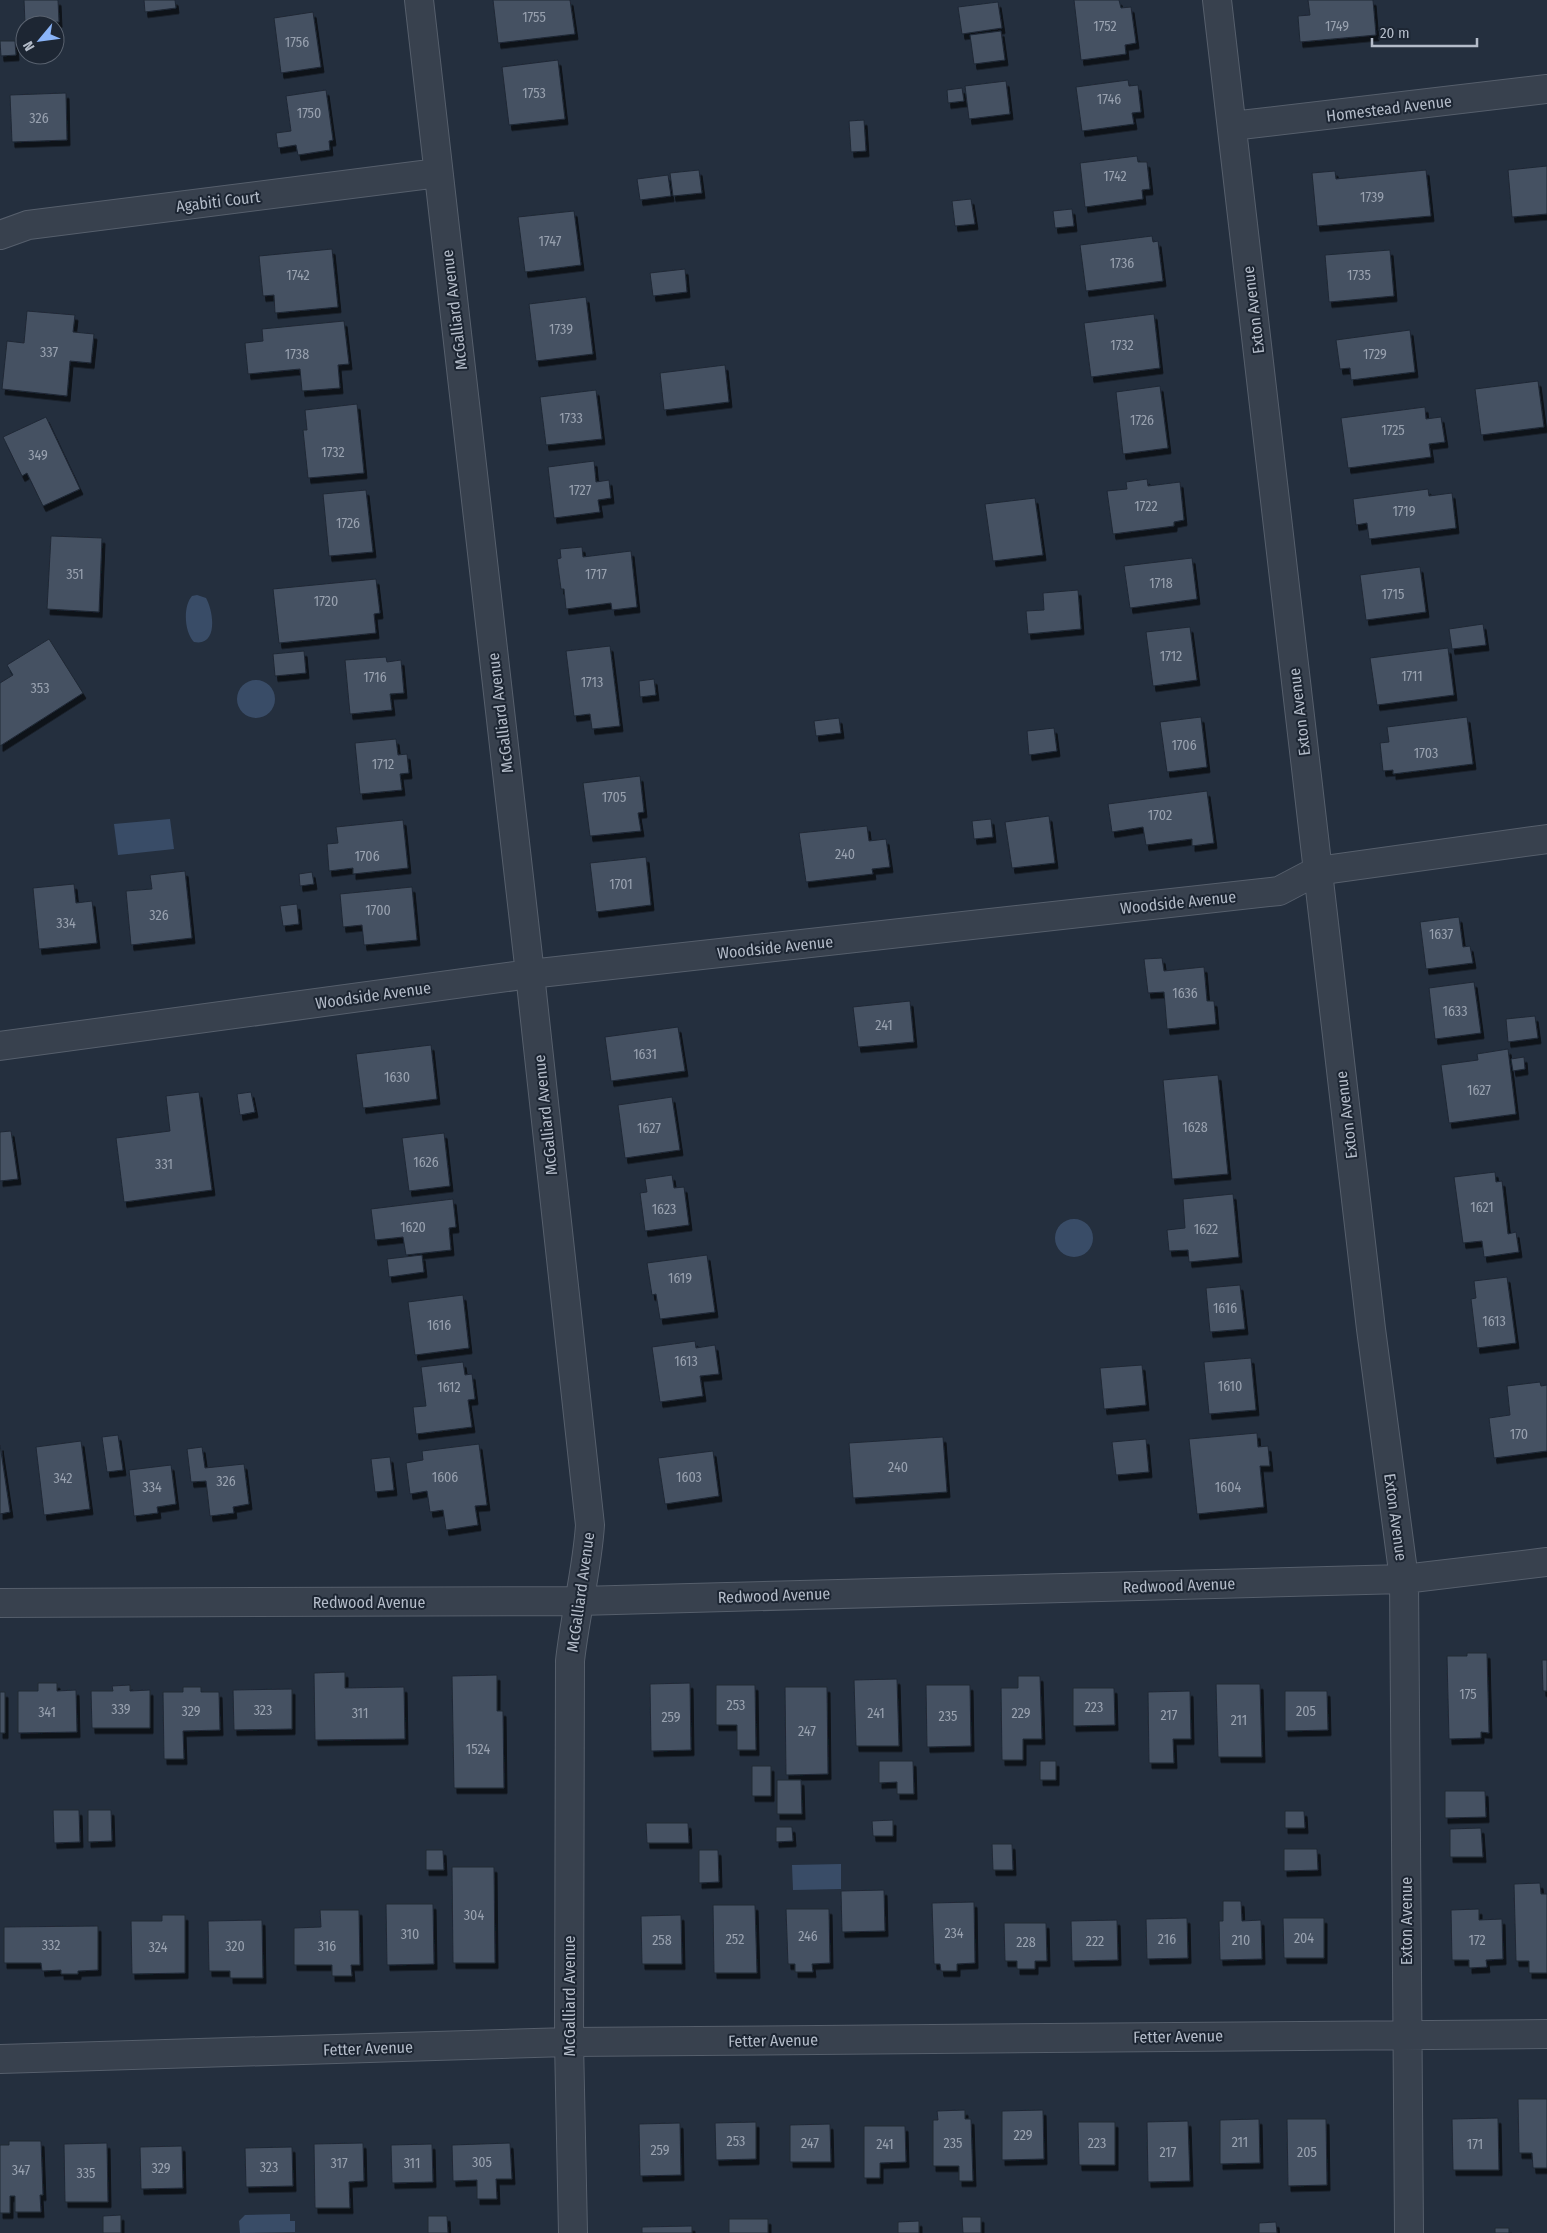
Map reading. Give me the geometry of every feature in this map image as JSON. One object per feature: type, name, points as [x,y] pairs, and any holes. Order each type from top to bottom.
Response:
[{"type":"street","name":"McGalliard Avenue","points":[[418,0],[530,974],[590,1524],[587,1560],[570,1661],[569,2042],[573,2233]]},
{"type":"street","name":"Exton Avenue","points":[[1217,0],[1370,1329],[1404,1579],[1409,2233]]},
{"type":"street","name":"Homestead Avenue","points":[[1232,126],[1547,89]]},
{"type":"street","name":"Agabiti Court","points":[[0,235],[28,225],[438,173]]},
{"type":"street","name":"Woodside Avenue","points":[[0,1046],[530,974],[1278,891],[1317,871],[1547,839]]},
{"type":"street","name":"Redwood Avenue","points":[[0,1603],[579,1601],[1404,1579],[1547,1562]]},
{"type":"street","name":"Fetter Avenue","points":[[0,2059],[569,2042],[1547,2034]]},
{"type":"water","points":[[197,595],[206,598],[212,619],[210,634],[202,642],[194,642],[191,638],[186,619],[189,600],[192,596]]},
{"type":"water","points":[[256,680],[269,686],[275,699],[269,712],[256,718],[243,712],[237,699],[243,686]]},
{"type":"water","points":[[170,819],[174,849],[118,855],[114,824]]},
{"type":"water","points":[[1074,1219],[1087,1225],[1093,1238],[1087,1251],[1074,1257],[1061,1251],[1055,1238],[1061,1225]]},
{"type":"water","points":[[841,1864],[841,1889],[793,1890],[792,1865]]},
{"type":"water","points":[[290,2214],[290,2221],[295,2221],[295,2232],[240,2233],[239,2221],[245,2215]]},
{"type":"building","points":[[24,0],[58,0],[59,15],[25,15]]},
{"type":"building","points":[[144,0],[175,0],[176,8],[145,12]]},
{"type":"building","points":[[493,0],[570,0],[575,34],[498,43]]},
{"type":"building","points":[[1074,0],[1119,0],[1121,8],[1131,7],[1136,43],[1125,45],[1126,54],[1081,60]]},
{"type":"building","points":[[1308,0],[1373,0],[1376,35],[1300,42],[1298,16],[1310,15]]},
{"type":"building","points":[[998,2],[1002,28],[962,34],[958,7]]},
{"type":"building","points":[[313,12],[321,67],[281,73],[274,18]]},
{"type":"building","points":[[1001,31],[1005,60],[974,64],[970,35]]},
{"type":"building","points":[[0,41],[15,41],[15,55],[1,56]]},
{"type":"building","points":[[558,60],[565,119],[509,125],[502,67]]},
{"type":"building","points":[[1128,80],[1129,86],[1138,85],[1141,112],[1132,113],[1134,124],[1082,131],[1076,87]]},
{"type":"building","points":[[1006,81],[1010,114],[969,119],[965,86]]},
{"type":"building","points":[[962,88],[964,101],[948,103],[947,90]]},
{"type":"building","points":[[326,90],[333,140],[329,141],[330,150],[298,155],[296,145],[278,148],[276,133],[291,131],[286,96]]},
{"type":"building","points":[[66,93],[67,140],[12,142],[10,95]]},
{"type":"building","points":[[864,120],[866,151],[851,152],[849,121]]},
{"type":"building","points":[[1137,156],[1138,162],[1147,162],[1150,189],[1142,190],[1143,199],[1085,207],[1080,163]]},
{"type":"building","points":[[1547,166],[1547,214],[1512,217],[1508,170]]},
{"type":"building","points":[[699,170],[702,193],[673,196],[670,173]]},
{"type":"building","points":[[1426,170],[1431,216],[1317,226],[1312,173],[1335,171],[1336,179]]},
{"type":"building","points":[[668,175],[671,196],[640,200],[637,179]]},
{"type":"building","points":[[971,199],[975,224],[955,226],[952,201]]},
{"type":"building","points":[[1072,209],[1074,226],[1055,228],[1053,211]]},
{"type":"building","points":[[574,211],[581,265],[525,272],[518,217]]},
{"type":"building","points":[[1152,236],[1153,242],[1158,241],[1163,281],[1086,291],[1080,245]]},
{"type":"building","points":[[332,249],[338,307],[275,313],[274,295],[263,296],[259,256]]},
{"type":"building","points":[[1390,250],[1394,296],[1329,302],[1325,255]]},
{"type":"building","points":[[685,269],[687,292],[653,296],[650,273]]},
{"type":"building","points":[[586,297],[593,354],[536,361],[529,304]]},
{"type":"building","points":[[27,311],[75,315],[73,332],[94,334],[91,363],[70,361],[67,396],[2,389],[7,341],[24,343]]},
{"type":"building","points":[[1154,314],[1160,368],[1091,377],[1084,323]]},
{"type":"building","points":[[344,321],[349,364],[338,365],[340,388],[302,391],[300,369],[248,374],[245,343],[263,341],[262,329]]},
{"type":"building","points":[[1410,330],[1415,372],[1351,380],[1350,368],[1340,369],[1336,340]]},
{"type":"building","points":[[725,365],[729,402],[664,410],[660,373]]},
{"type":"building","points":[[1538,381],[1544,427],[1481,435],[1475,389]]},
{"type":"building","points":[[1160,386],[1168,448],[1123,454],[1116,392]]},
{"type":"building","points":[[596,390],[602,439],[546,445],[540,397]]},
{"type":"building","points":[[357,404],[364,473],[308,478],[303,430],[307,430],[305,410]]},
{"type":"building","points":[[1425,407],[1426,419],[1441,417],[1445,442],[1429,444],[1431,457],[1348,468],[1341,418]]},
{"type":"building","points":[[46,417],[80,489],[43,506],[27,473],[22,476],[3,437]]},
{"type":"building","points":[[594,461],[596,482],[609,480],[611,498],[598,500],[600,512],[554,518],[548,467]]},
{"type":"building","points":[[1147,479],[1148,486],[1180,482],[1184,520],[1174,522],[1174,526],[1113,534],[1107,491],[1127,489],[1126,482]]},
{"type":"building","points":[[1428,489],[1429,496],[1452,493],[1456,528],[1369,539],[1367,523],[1356,525],[1353,499]]},
{"type":"building","points":[[366,490],[373,552],[329,556],[323,494]]},
{"type":"building","points":[[1035,498],[1043,555],[993,561],[985,504]]},
{"type":"building","points":[[51,536],[102,538],[99,612],[47,609]]},
{"type":"building","points":[[582,547],[583,557],[631,551],[637,607],[612,610],[611,603],[566,609],[564,589],[561,589],[557,559],[561,558],[560,549]]},
{"type":"building","points":[[1192,558],[1197,599],[1130,608],[1124,566]]},
{"type":"building","points":[[1420,567],[1426,612],[1366,620],[1360,575]]},
{"type":"building","points":[[376,579],[380,613],[374,614],[376,633],[279,643],[273,589]]},
{"type":"building","points":[[1078,590],[1081,629],[1028,634],[1026,611],[1044,610],[1043,593]]},
{"type":"building","points":[[1483,624],[1486,645],[1452,649],[1449,629]]},
{"type":"building","points":[[1190,627],[1197,680],[1153,686],[1146,632]]},
{"type":"building","points":[[49,639],[83,693],[0,746],[0,683],[13,675],[7,665]]},
{"type":"building","points":[[610,646],[620,726],[592,729],[590,714],[574,716],[566,651]]},
{"type":"building","points":[[1448,648],[1454,695],[1377,705],[1370,658]]},
{"type":"building","points":[[304,651],[306,673],[275,676],[273,654]]},
{"type":"building","points":[[386,657],[387,662],[401,660],[404,693],[390,694],[392,710],[350,714],[345,660]]},
{"type":"building","points":[[654,679],[656,695],[640,697],[639,681]]},
{"type":"building","points":[[1201,717],[1207,767],[1167,772],[1160,722]]},
{"type":"building","points":[[1467,717],[1473,764],[1393,774],[1393,770],[1383,771],[1380,743],[1389,742],[1387,727]]},
{"type":"building","points":[[839,718],[841,733],[816,736],[814,721]]},
{"type":"building","points":[[1054,728],[1057,751],[1029,755],[1027,731]]},
{"type":"building","points":[[396,739],[398,755],[407,754],[409,773],[400,774],[402,790],[360,794],[355,743]]},
{"type":"building","points":[[640,776],[644,812],[638,813],[641,831],[590,836],[583,783]]},
{"type":"building","points":[[1207,791],[1214,843],[1192,846],[1192,839],[1146,845],[1143,827],[1112,832],[1108,804]]},
{"type":"building","points":[[1049,816],[1055,863],[1012,868],[1005,822]]},
{"type":"building","points":[[991,819],[993,837],[974,839],[972,821]]},
{"type":"building","points":[[403,820],[408,868],[353,874],[353,868],[329,871],[327,844],[338,843],[336,827]]},
{"type":"building","points":[[867,826],[869,841],[886,839],[890,867],[872,869],[873,874],[806,882],[799,833]]},
{"type":"building","points":[[646,857],[651,905],[596,912],[590,863]]},
{"type":"building","points":[[185,871],[192,938],[131,945],[126,891],[152,889],[150,875]]},
{"type":"building","points":[[312,872],[314,884],[300,886],[299,874]]},
{"type":"building","points":[[74,884],[76,903],[92,901],[97,943],[39,949],[33,888]]},
{"type":"building","points":[[412,887],[417,940],[364,945],[362,925],[343,927],[340,894]]},
{"type":"building","points":[[297,904],[299,924],[283,926],[280,906]]},
{"type":"building","points":[[1459,917],[1463,947],[1470,946],[1473,963],[1426,969],[1420,922]]},
{"type":"building","points":[[1162,958],[1164,971],[1204,967],[1207,1001],[1214,1001],[1216,1024],[1167,1029],[1164,992],[1148,993],[1144,959]]},
{"type":"building","points":[[1474,982],[1481,1033],[1435,1039],[1429,988]]},
{"type":"building","points":[[910,1001],[914,1042],[858,1047],[853,1007]]},
{"type":"building","points":[[1535,1016],[1538,1038],[1508,1042],[1506,1019]]},
{"type":"building","points":[[678,1027],[685,1071],[611,1081],[605,1037]]},
{"type":"building","points":[[431,1045],[437,1099],[363,1108],[356,1054]]},
{"type":"building","points":[[1508,1049],[1516,1114],[1449,1123],[1441,1065],[1478,1060],[1477,1054]]},
{"type":"building","points":[[1524,1057],[1525,1069],[1513,1071],[1511,1059]]},
{"type":"building","points":[[1218,1075],[1228,1174],[1172,1179],[1163,1080]]},
{"type":"building","points":[[199,1092],[212,1190],[124,1202],[116,1138],[170,1131],[166,1096]]},
{"type":"building","points":[[251,1092],[255,1112],[240,1115],[237,1094]]},
{"type":"building","points":[[672,1097],[680,1150],[625,1158],[618,1105]]},
{"type":"building","points":[[11,1131],[18,1179],[0,1181],[0,1132]]},
{"type":"building","points":[[444,1133],[450,1186],[409,1191],[402,1138]]},
{"type":"building","points":[[1495,1172],[1496,1182],[1502,1181],[1508,1234],[1516,1232],[1519,1252],[1484,1257],[1482,1241],[1463,1243],[1454,1177]]},
{"type":"building","points":[[672,1175],[674,1188],[684,1187],[689,1225],[645,1231],[640,1193],[647,1192],[645,1179]]},
{"type":"building","points":[[1233,1194],[1239,1257],[1189,1262],[1188,1250],[1169,1251],[1167,1230],[1185,1228],[1183,1199]]},
{"type":"building","points":[[453,1199],[456,1227],[449,1228],[451,1250],[406,1255],[403,1237],[375,1240],[371,1209]]},
{"type":"building","points":[[422,1255],[424,1272],[389,1277],[387,1259]]},
{"type":"building","points":[[707,1255],[715,1312],[660,1319],[656,1294],[652,1295],[647,1263]]},
{"type":"building","points":[[1507,1277],[1516,1343],[1477,1348],[1471,1299],[1476,1298],[1474,1281]]},
{"type":"building","points":[[1240,1285],[1245,1329],[1210,1332],[1206,1288]]},
{"type":"building","points":[[463,1295],[469,1348],[415,1355],[408,1302]]},
{"type":"building","points":[[695,1341],[696,1348],[715,1345],[719,1374],[700,1376],[703,1396],[660,1402],[652,1347]]},
{"type":"building","points":[[1251,1358],[1256,1410],[1209,1414],[1204,1362]]},
{"type":"building","points":[[463,1362],[465,1375],[472,1374],[475,1399],[468,1400],[472,1427],[416,1434],[413,1407],[426,1406],[421,1367]]},
{"type":"building","points":[[1142,1365],[1146,1405],[1104,1409],[1100,1368]]},
{"type":"building","points":[[1540,1382],[1541,1386],[1547,1385],[1547,1451],[1494,1458],[1489,1418],[1510,1415],[1507,1386]]},
{"type":"building","points":[[1257,1433],[1258,1447],[1268,1446],[1270,1466],[1260,1466],[1264,1507],[1197,1514],[1189,1439]]},
{"type":"building","points":[[118,1435],[123,1470],[107,1472],[102,1437]]},
{"type":"building","points":[[943,1437],[947,1492],[853,1498],[849,1443]]},
{"type":"building","points":[[1146,1439],[1149,1472],[1116,1475],[1112,1442]]},
{"type":"building","points":[[81,1441],[90,1509],[44,1515],[36,1447]]},
{"type":"building","points":[[479,1444],[487,1505],[475,1506],[478,1525],[446,1530],[443,1510],[430,1512],[427,1491],[410,1494],[406,1463],[423,1460],[422,1451]]},
{"type":"building","points":[[0,1445],[10,1512],[0,1514]]},
{"type":"building","points":[[202,1447],[205,1468],[244,1464],[249,1504],[233,1507],[234,1513],[210,1516],[206,1481],[191,1482],[187,1449]]},
{"type":"building","points":[[713,1451],[719,1496],[665,1504],[658,1458]]},
{"type":"building","points":[[390,1457],[394,1490],[375,1492],[371,1459]]},
{"type":"building","points":[[171,1465],[176,1504],[157,1507],[158,1513],[134,1516],[129,1470]]},
{"type":"building","points":[[1467,1653],[1487,1653],[1489,1733],[1481,1732],[1481,1738],[1449,1739],[1447,1656],[1467,1656]]},
{"type":"building","points":[[1542,1660],[1547,1660],[1547,1691],[1543,1691]]},
{"type":"building","points":[[345,1672],[345,1688],[404,1687],[405,1739],[315,1740],[314,1673]]},
{"type":"building","points":[[497,1675],[497,1711],[503,1711],[504,1788],[454,1788],[452,1676]]},
{"type":"building","points":[[1018,1676],[1040,1676],[1042,1739],[1023,1739],[1023,1760],[1002,1760],[1001,1688],[1018,1688]]},
{"type":"building","points":[[897,1679],[899,1746],[856,1746],[854,1680]]},
{"type":"building","points":[[38,1683],[57,1683],[57,1691],[76,1690],[77,1732],[18,1733],[18,1691],[38,1691]]},
{"type":"building","points":[[690,1683],[691,1750],[651,1751],[650,1684]]},
{"type":"building","points":[[1216,1684],[1260,1684],[1262,1757],[1218,1757]]},
{"type":"building","points":[[130,1685],[130,1691],[150,1690],[150,1728],[92,1728],[91,1691],[113,1691],[112,1686]]},
{"type":"building","points":[[716,1685],[755,1685],[756,1750],[737,1750],[737,1725],[716,1725]]},
{"type":"building","points":[[926,1685],[970,1685],[971,1746],[927,1747]]},
{"type":"building","points":[[183,1687],[201,1687],[201,1692],[219,1692],[220,1730],[183,1731],[184,1759],[164,1759],[163,1692],[183,1692]]},
{"type":"building","points":[[785,1687],[827,1687],[828,1774],[786,1775]]},
{"type":"building","points":[[1073,1688],[1114,1688],[1115,1725],[1073,1726]]},
{"type":"building","points":[[292,1689],[292,1729],[234,1730],[233,1690]]},
{"type":"building","points":[[1190,1691],[1191,1739],[1173,1739],[1174,1763],[1149,1763],[1148,1692]]},
{"type":"building","points":[[1285,1691],[1327,1691],[1328,1730],[1285,1731]]},
{"type":"building","points":[[0,1692],[5,1692],[5,1733],[0,1733]]},
{"type":"building","points":[[879,1761],[913,1761],[914,1794],[897,1794],[897,1782],[879,1783]]},
{"type":"building","points":[[1040,1761],[1056,1761],[1056,1780],[1040,1780]]},
{"type":"building","points":[[752,1766],[771,1766],[771,1796],[752,1796]]},
{"type":"building","points":[[777,1780],[801,1780],[802,1814],[777,1814]]},
{"type":"building","points":[[1445,1791],[1485,1791],[1486,1817],[1445,1818]]},
{"type":"building","points":[[53,1810],[79,1810],[80,1842],[54,1843]]},
{"type":"building","points":[[88,1810],[111,1810],[112,1841],[88,1842]]},
{"type":"building","points":[[1285,1811],[1304,1811],[1305,1828],[1285,1828]]},
{"type":"building","points":[[893,1820],[893,1836],[873,1836],[872,1821]]},
{"type":"building","points":[[646,1823],[688,1823],[689,1843],[647,1843]]},
{"type":"building","points":[[776,1827],[792,1827],[793,1841],[776,1842]]},
{"type":"building","points":[[1481,1828],[1483,1857],[1450,1857],[1450,1829]]},
{"type":"building","points":[[992,1844],[1012,1844],[1013,1870],[993,1870]]},
{"type":"building","points":[[1284,1849],[1317,1849],[1318,1870],[1284,1871]]},
{"type":"building","points":[[426,1850],[443,1850],[444,1870],[426,1870]]},
{"type":"building","points":[[699,1850],[718,1850],[719,1882],[699,1883]]},
{"type":"building","points":[[452,1867],[494,1867],[495,1963],[453,1963]]},
{"type":"building","points":[[1540,1883],[1541,1894],[1547,1894],[1547,1973],[1529,1973],[1529,1961],[1516,1961],[1514,1884]]},
{"type":"building","points":[[884,1890],[885,1931],[842,1932],[841,1891]]},
{"type":"building","points":[[1223,1901],[1241,1901],[1242,1921],[1261,1920],[1262,1959],[1220,1960],[1219,1921],[1223,1921]]},
{"type":"building","points":[[974,1902],[975,1963],[957,1964],[957,1971],[941,1971],[940,1964],[934,1964],[932,1903]]},
{"type":"building","points":[[386,1904],[433,1904],[434,1964],[387,1965]]},
{"type":"building","points":[[713,1905],[755,1905],[757,1973],[714,1973]]},
{"type":"building","points":[[786,1909],[829,1909],[830,1963],[812,1964],[813,1972],[795,1972],[795,1964],[788,1964]]},
{"type":"building","points":[[1479,1909],[1479,1920],[1502,1919],[1503,1959],[1486,1960],[1487,1967],[1469,1968],[1469,1960],[1452,1960],[1451,1910]]},
{"type":"building","points":[[320,1910],[359,1910],[360,1965],[351,1965],[352,1976],[332,1976],[332,1965],[294,1965],[294,1928],[321,1927]]},
{"type":"building","points":[[162,1915],[185,1915],[185,1973],[132,1974],[131,1921],[162,1921]]},
{"type":"building","points":[[681,1915],[682,1964],[642,1964],[641,1916]]},
{"type":"building","points":[[1187,1918],[1188,1958],[1147,1959],[1146,1919]]},
{"type":"building","points":[[1283,1918],[1324,1918],[1324,1958],[1284,1958]]},
{"type":"building","points":[[262,1920],[263,1978],[230,1978],[230,1971],[209,1971],[208,1921]]},
{"type":"building","points":[[1117,1920],[1118,1960],[1072,1961],[1071,1921]]},
{"type":"building","points":[[1004,1923],[1046,1923],[1047,1961],[1035,1961],[1035,1969],[1017,1969],[1017,1961],[1005,1961]]},
{"type":"building","points":[[98,1926],[98,1970],[78,1971],[78,1974],[61,1974],[61,1970],[42,1971],[41,1963],[4,1963],[4,1927]]},
{"type":"building","points":[[1518,2099],[1547,2099],[1547,2168],[1533,2168],[1532,2153],[1519,2153]]},
{"type":"building","points":[[965,2110],[965,2119],[971,2119],[973,2181],[959,2181],[959,2166],[933,2166],[933,2120],[938,2120],[937,2111]]},
{"type":"building","points":[[1043,2110],[1044,2159],[1002,2160],[1002,2111]]},
{"type":"building","points":[[1498,2118],[1499,2170],[1453,2170],[1452,2119]]},
{"type":"building","points":[[1259,2119],[1260,2163],[1220,2164],[1220,2120]]},
{"type":"building","points":[[1287,2119],[1326,2119],[1327,2185],[1288,2186]]},
{"type":"building","points":[[1188,2121],[1190,2181],[1148,2182],[1147,2122]]},
{"type":"building","points":[[756,2122],[756,2159],[716,2160],[715,2123]]},
{"type":"building","points":[[1078,2122],[1115,2122],[1115,2165],[1079,2165]]},
{"type":"building","points":[[680,2123],[681,2175],[640,2176],[639,2124]]},
{"type":"building","points":[[830,2124],[831,2162],[790,2162],[790,2125]]},
{"type":"building","points":[[864,2126],[905,2126],[906,2162],[880,2163],[880,2178],[864,2178]]},
{"type":"building","points":[[9,2141],[41,2141],[43,2195],[40,2195],[41,2212],[15,2212],[15,2196],[10,2196],[10,2213],[0,2213],[0,2145],[9,2145]]},
{"type":"building","points":[[107,2143],[108,2202],[65,2202],[64,2144]]},
{"type":"building","points":[[363,2143],[364,2181],[349,2182],[350,2208],[315,2208],[314,2144]]},
{"type":"building","points":[[510,2143],[512,2179],[496,2179],[497,2199],[477,2199],[477,2180],[453,2181],[452,2145]]},
{"type":"building","points":[[432,2144],[433,2182],[392,2183],[391,2145]]},
{"type":"building","points":[[182,2146],[183,2188],[141,2189],[140,2147]]},
{"type":"building","points":[[292,2147],[293,2186],[246,2187],[245,2148]]},
{"type":"building","points":[[121,2215],[121,2233],[103,2233],[103,2216]]},
{"type":"building","points":[[428,2216],[447,2216],[448,2233],[428,2233]]},
{"type":"building","points":[[962,2217],[981,2217],[981,2233],[963,2233]]},
{"type":"building","points":[[729,2219],[768,2219],[768,2233],[729,2233]]},
{"type":"building","points":[[919,2221],[919,2233],[898,2233],[898,2222]]},
{"type":"building","points":[[1276,2222],[1277,2233],[1259,2233],[1259,2223]]},
{"type":"building","points":[[692,2226],[692,2233],[642,2233],[642,2227]]},
{"type":"building","points":[[1495,2228],[1509,2228],[1509,2233],[1495,2233]]}]
